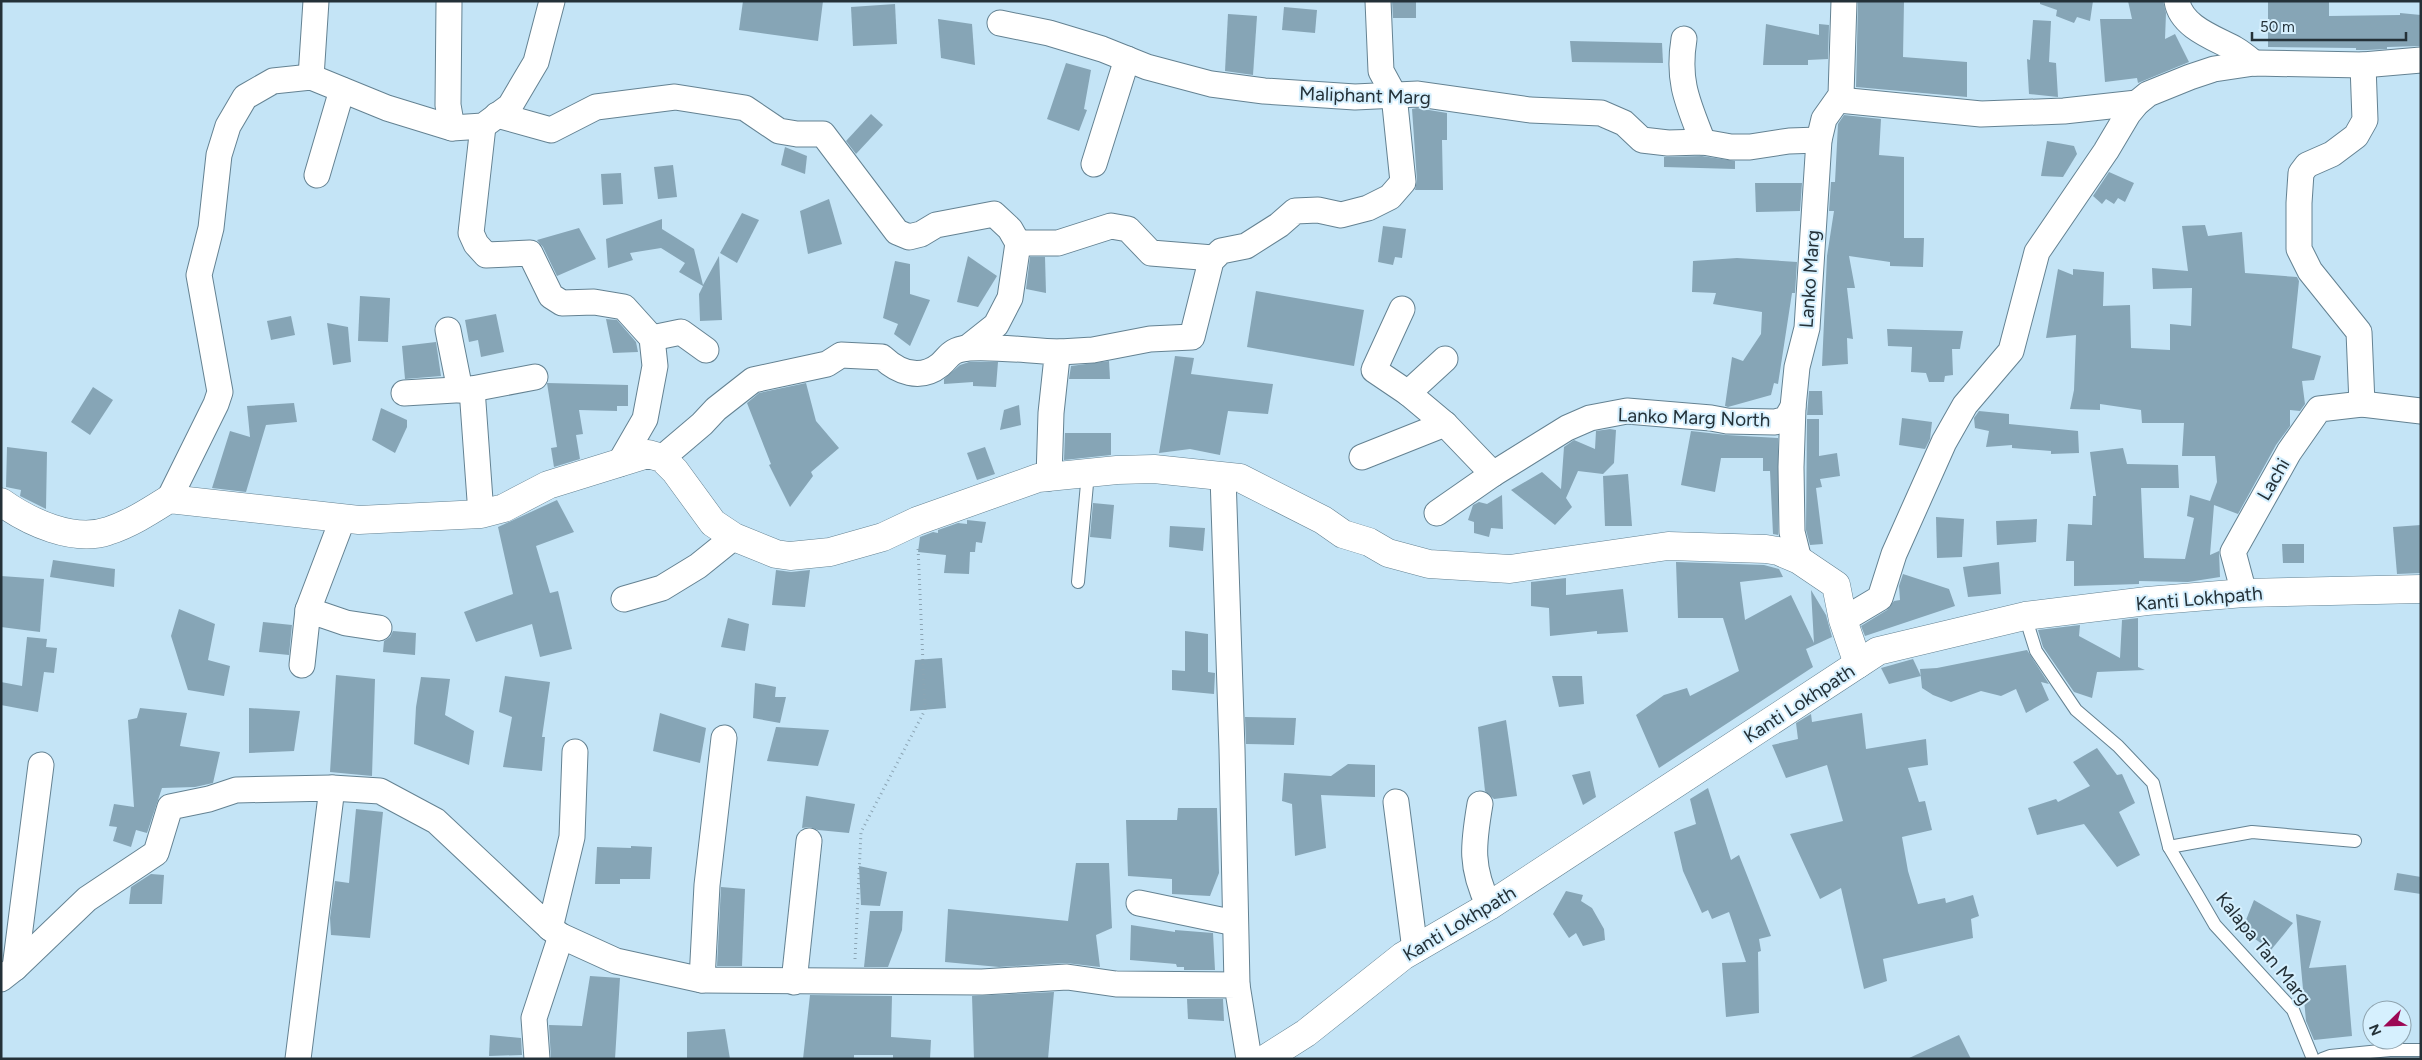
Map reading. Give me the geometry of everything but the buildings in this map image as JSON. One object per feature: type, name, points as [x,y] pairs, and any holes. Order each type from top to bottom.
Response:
[{"type":"main road","points":[[1,502],[41,523],[75,534],[107,532],[144,515],[169,499],[359,520],[481,514],[504,508],[548,485],[648,454],[662,458],[675,471],[713,523],[734,537],[776,554],[790,556],[839,550],[883,537],[917,521],[1038,478],[1154,469],[1240,478],[1322,520],[1343,534],[1369,542],[1388,553],[1430,564],[1510,569],[1668,546],[1772,550],[1799,560],[1836,585],[1843,620],[1858,664]]},
{"type":"main road","name":"Kanti Lokhpath","points":[[1265,1059],[1306,1033],[1403,956],[1489,906],[1878,651],[2025,616],[2147,602],[2244,593],[2421,589]]},
{"type":"street","points":[[311,77],[316,1]]},
{"type":"street","points":[[552,1],[536,62],[510,106],[490,121],[471,233],[476,244],[486,254],[530,253],[551,296],[562,303],[594,302],[624,307],[652,338],[655,366],[645,419],[619,464]]},
{"type":"street","points":[[662,458],[702,424],[716,409],[753,380],[827,364],[841,356],[882,357],[895,369],[914,374],[932,370],[942,364],[948,354],[967,348],[1060,352],[1094,350],[1150,339],[1192,337],[1213,258],[1221,251],[1246,246],[1279,225],[1295,211],[1318,210],[1341,215],[1368,208],[1390,197],[1403,182],[1394,95],[1380,71],[1378,1]]},
{"type":"street","points":[[1844,1],[1839,100],[1981,114],[2064,111],[2137,103]]},
{"type":"street","points":[[2178,1],[2178,8],[2201,33],[2236,50],[2254,62]]},
{"type":"street","points":[[449,3],[448,105],[452,128]]},
{"type":"street","name":"Maliphant Marg","points":[[1000,23],[1049,33],[1147,67],[1220,86],[1264,91],[1355,96],[1418,94],[1530,110],[1601,114],[1624,123],[1642,140],[1668,143],[1703,142],[1731,147],[1750,147],[1789,141],[1819,140]]},
{"type":"street","points":[[1684,39],[1680,61],[1682,82],[1703,142]]},
{"type":"street","points":[[1094,164],[1126,59]]},
{"type":"street","points":[[1843,620],[1880,598],[1894,554],[1944,442],[1965,404],[2011,351],[2037,252],[2137,103],[2148,94],[2190,77],[2214,69],[2254,62],[2364,65],[2421,60]]},
{"type":"street","points":[[2362,404],[2359,332],[2310,271],[2299,249],[2299,203],[2301,173],[2307,166],[2332,154],[2356,136],[2364,120],[2364,65]]},
{"type":"street","points":[[169,499],[216,404],[220,392],[199,275],[211,228],[219,155],[228,126],[245,97],[273,81],[311,77],[387,108],[452,128],[490,121],[552,130],[596,107],[675,97],[746,108],[780,131],[796,134],[824,134],[897,232],[909,236],[921,234],[936,225],[994,214],[1010,230],[1018,243],[1010,298],[996,325],[967,348]]},
{"type":"street","points":[[318,175],[342,90]]},
{"type":"street","name":"Lanko Marg","points":[[1799,560],[1792,532],[1791,467],[1793,406],[1797,367],[1807,328],[1819,140],[1824,119],[1839,100]]},
{"type":"street","points":[[1018,243],[1058,243],[1111,226],[1128,229],[1151,253],[1213,258]]},
{"type":"street","points":[[1402,308],[1374,370],[1408,393],[1445,424],[1493,474]]},
{"type":"street","points":[[448,330],[466,389],[481,514]]},
{"type":"street","points":[[652,338],[681,332],[706,350]]},
{"type":"street","points":[[1050,478],[1051,414],[1057,357],[1060,352]]},
{"type":"street","points":[[1408,393],[1445,358]]},
{"type":"street","points":[[404,393],[466,389],[536,377]]},
{"type":"street","name":"Lachi","points":[[2244,593],[2233,552],[2288,452],[2320,409],[2362,404],[2421,410]]},
{"type":"street","name":"Lanko Marg North","points":[[1437,513],[1493,474],[1567,428],[1590,418],[1608,413],[1627,411],[1727,421],[1775,422],[1786,419],[1793,406]]},
{"type":"street","points":[[1362,458],[1445,424]]},
{"type":"street","points":[[1223,476],[1237,985],[1249,1059]]},
{"type":"street","points":[[302,665],[308,610],[343,518]]},
{"type":"street","points":[[624,599],[662,588],[698,566],[734,537]]},
{"type":"street","points":[[308,610],[346,623],[379,628]]},
{"type":"street","points":[[702,980],[707,885],[724,738]]},
{"type":"street","points":[[536,1059],[534,1018],[555,932],[572,837],[575,752]]},
{"type":"street","points":[[8,974],[40,765]]},
{"type":"street","points":[[8,974],[87,899],[156,853],[170,807],[209,799],[236,790],[332,788],[380,791],[436,821],[555,932],[616,960],[702,980],[982,982],[1067,977],[1116,984],[1237,985]]},
{"type":"street","points":[[298,1059],[332,788]]},
{"type":"street","points":[[1396,802],[1415,950]]},
{"type":"street","points":[[1480,804],[1474,844],[1478,884],[1489,906]]},
{"type":"street","points":[[794,982],[809,842]]},
{"type":"street","points":[[1139,903],[1235,923]]},
{"type":"lane","points":[[1078,582],[1088,473]]},
{"type":"lane","name":"Kalapa Tan Marg","points":[[2025,616],[2036,652],[2076,710],[2118,746],[2153,784],[2169,847],[2215,925],[2293,1010],[2313,1059]]},
{"type":"lane","points":[[2169,847],[2252,832],[2355,841]]},
{"type":"lane","points":[[2322,1059],[2330,1056],[2390,1050],[2421,1050]]},
{"type":"path","points":[[854,982],[861,832],[925,710],[917,521]]}]
